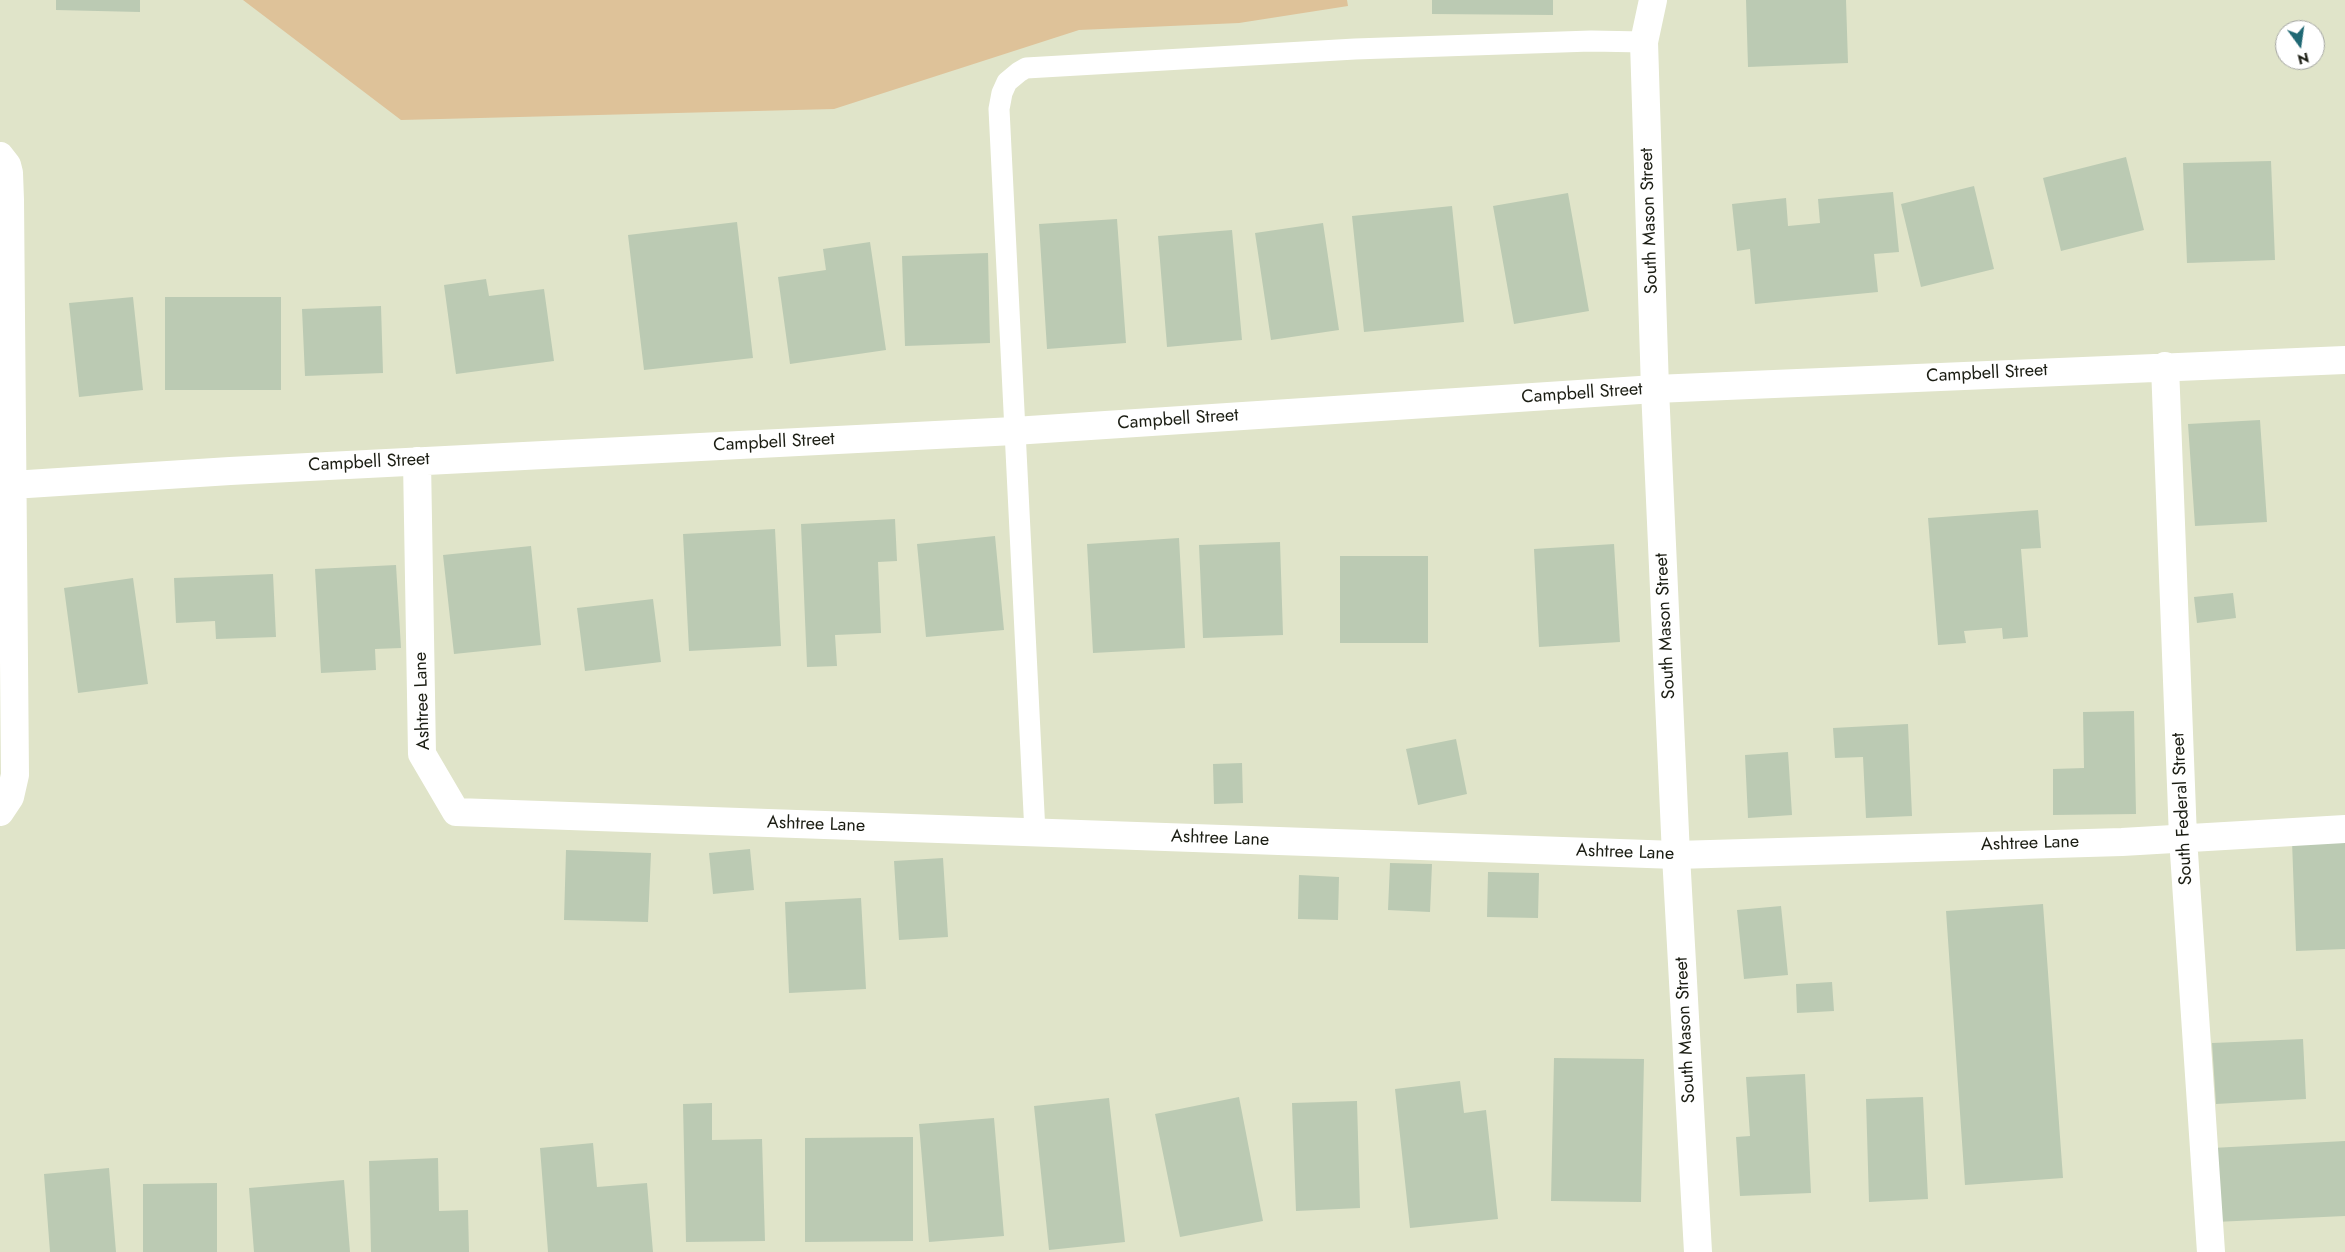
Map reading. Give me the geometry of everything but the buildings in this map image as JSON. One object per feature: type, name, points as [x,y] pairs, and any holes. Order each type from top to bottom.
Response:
[{"type":"street","name":"South Mason Street","points":[[1653,0],[1644,42],[1655,389],[1676,855],[1698,1252]]},
{"type":"street","points":[[0,156],[7,165],[10,200],[15,775],[10,796],[0,812]]},
{"type":"street","name":"Campbell Street","points":[[12,485],[417,461],[1014,431],[1655,389],[2165,366],[2345,360]]},
{"type":"street","name":"South Federal Street","points":[[2165,366],[2183,838],[2211,1252]]},
{"type":"street","name":"Ashtree Lane","points":[[417,461],[422,754],[456,812],[1676,855],[2183,838],[2345,829]]},
{"type":"lane","points":[[1035,833],[999,109],[1002,93],[1007,82],[1026,68],[1355,49],[1591,41],[1644,42]]},
{"type":"shaded area","points":[[243,0],[1347,0],[1348,6],[1239,23],[1079,30],[834,109],[401,120]]}]
